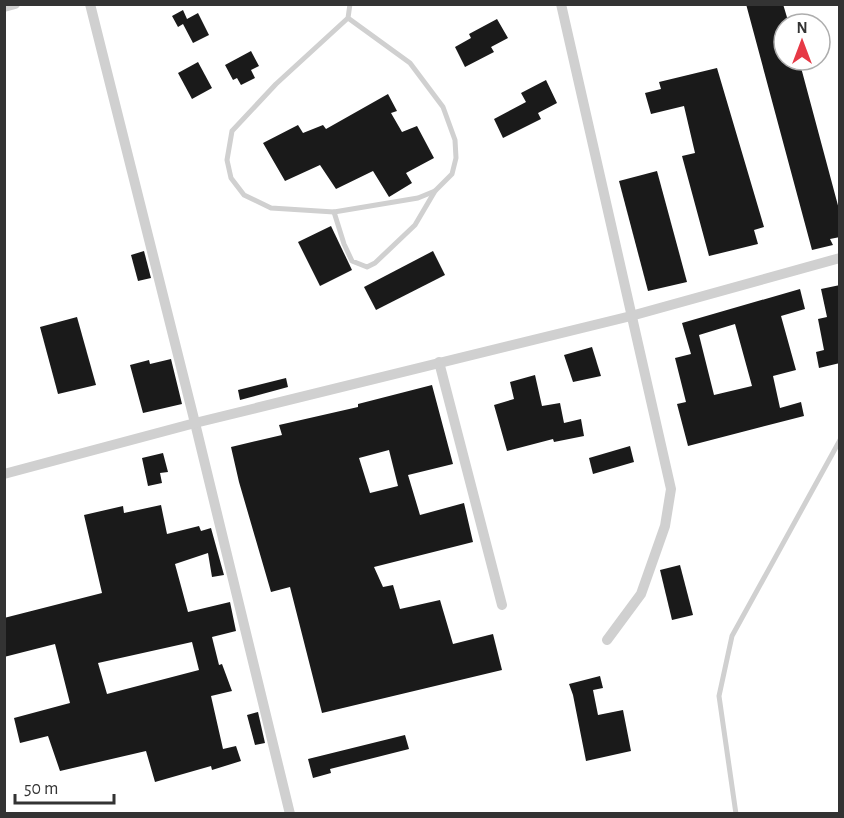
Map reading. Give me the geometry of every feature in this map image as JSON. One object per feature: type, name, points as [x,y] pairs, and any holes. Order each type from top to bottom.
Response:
[{"type":"street","points":[[4,7],[15,4]]},
{"type":"street","points":[[90,4],[290,813]]},
{"type":"street","points":[[561,4],[671,489],[665,526],[641,594],[607,640]]},
{"type":"street","points":[[4,474],[195,423],[631,316],[840,258]]},
{"type":"street","points":[[439,362],[502,605]]},
{"type":"lane","points":[[350,4],[348,18],[276,84],[232,131],[227,160],[231,178],[244,195],[271,208],[334,212],[417,198],[435,191]]},
{"type":"lane","points":[[334,212],[352,261],[367,267],[375,263],[415,225],[435,191],[452,174],[456,158],[455,140],[443,107],[410,63],[348,18]]},
{"type":"lane","points":[[736,813],[718,696],[732,636],[840,440]]},
{"type":"building","points":[[746,4],[783,4],[785,12],[772,12],[772,72],[802,72],[840,213],[840,237],[830,239],[833,245],[812,250]]},
{"type":"building","points":[[183,10],[187,19],[198,13],[209,35],[193,43],[183,24],[178,27],[172,16]]},
{"type":"building","points":[[497,19],[508,38],[491,47],[494,52],[465,67],[455,47],[471,38],[469,34]]},
{"type":"building","points":[[251,51],[259,66],[251,70],[255,78],[241,85],[237,78],[233,80],[225,65]]},
{"type":"building","points":[[198,62],[212,88],[192,99],[178,73]]},
{"type":"building","points":[[717,68],[764,227],[754,230],[758,244],[709,256],[682,156],[695,153],[684,106],[651,114],[645,93],[661,89],[659,82]]},
{"type":"building","points":[[546,80],[557,103],[538,113],[541,119],[503,138],[494,119],[526,102],[521,93]]},
{"type":"building","points":[[388,94],[397,111],[391,113],[402,132],[417,126],[434,158],[406,173],[412,183],[389,197],[373,171],[336,189],[320,165],[285,181],[263,143],[298,125],[303,133],[323,125],[326,129]]},
{"type":"building","points":[[657,171],[687,282],[648,291],[619,181]]},
{"type":"building","points":[[331,226],[352,270],[320,286],[298,242]]},
{"type":"building","points":[[144,251],[151,278],[138,281],[131,255]]},
{"type":"building","points":[[433,251],[445,275],[376,310],[364,287]]},
{"type":"building","points":[[840,285],[840,363],[819,368],[816,352],[824,350],[818,319],[827,317],[821,289]]},
{"type":"building","points":[[800,289],[805,309],[781,316],[796,370],[773,376],[780,408],[801,402],[804,416],[688,446],[677,404],[686,402],[675,358],[691,354],[682,323]],"holes":[[[735,324],[752,386],[714,395],[699,335]]]},
{"type":"building","points":[[77,317],[96,385],[58,394],[40,327]]},
{"type":"building","points":[[592,347],[601,376],[573,382],[564,355]]},
{"type":"building","points":[[171,359],[182,404],[143,413],[130,365],[149,360],[150,364]]},
{"type":"building","points":[[535,375],[542,406],[560,403],[564,423],[581,419],[584,436],[554,442],[553,439],[507,451],[494,405],[514,399],[510,382]]},
{"type":"building","points":[[286,378],[288,387],[240,400],[238,390]]},
{"type":"building","points":[[432,385],[453,464],[408,475],[420,515],[464,503],[473,542],[374,567],[383,587],[393,585],[400,609],[440,600],[453,644],[493,634],[502,670],[322,713],[290,587],[271,592],[231,447],[282,435],[279,425],[358,407],[358,404]],"holes":[[[389,450],[398,486],[370,493],[359,458]]]},
{"type":"building","points":[[630,446],[634,462],[593,474],[589,458]]},
{"type":"building","points":[[163,453],[168,472],[160,473],[162,483],[148,486],[142,458]]},
{"type":"building","points":[[161,505],[167,534],[199,526],[201,531],[211,528],[224,575],[212,577],[208,553],[175,564],[188,612],[230,602],[236,631],[212,637],[219,665],[222,664],[232,691],[211,696],[223,749],[236,746],[241,761],[212,770],[211,766],[155,782],[146,751],[60,771],[48,736],[20,743],[14,718],[70,703],[55,644],[4,657],[4,618],[102,593],[84,515],[123,506],[124,513]],"holes":[[[192,642],[199,670],[107,694],[98,663]]]},
{"type":"building","points":[[680,565],[693,615],[672,620],[660,570]]},
{"type":"building","points":[[600,676],[603,688],[593,690],[598,715],[623,710],[631,751],[586,761],[569,684]]},
{"type":"building","points":[[258,712],[265,743],[255,745],[247,715]]},
{"type":"building","points":[[405,735],[409,749],[330,769],[331,773],[313,778],[308,759]]}]
